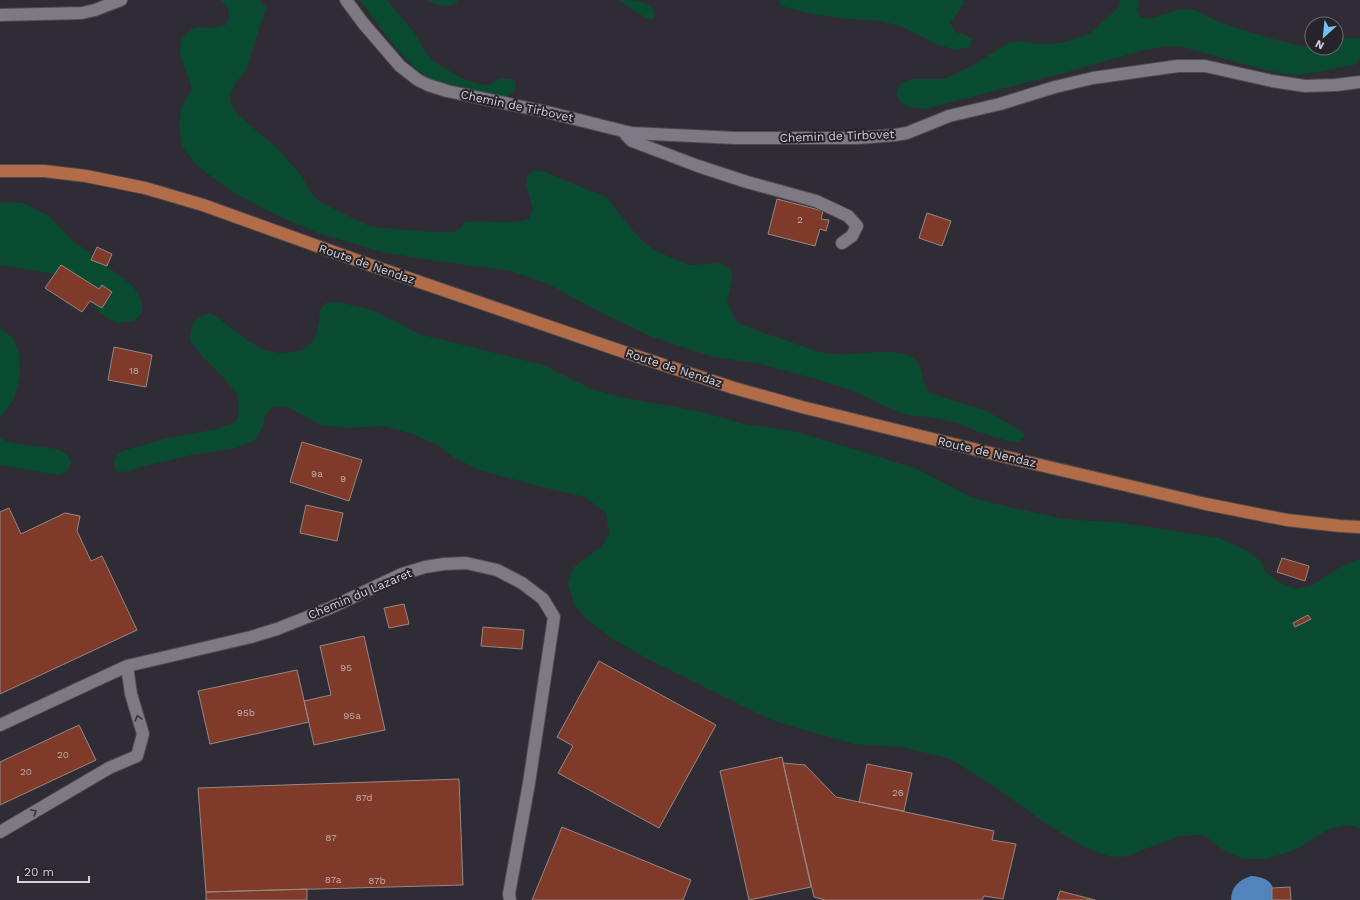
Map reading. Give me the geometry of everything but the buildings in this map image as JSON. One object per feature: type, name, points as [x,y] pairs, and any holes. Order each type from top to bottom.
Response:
[{"type":"main road","name":"Route de Nendaz","points":[[0,171],[44,171],[86,176],[115,181],[167,194],[203,205],[378,268],[621,351],[734,388],[802,407],[1206,504],[1286,520],[1360,527]]},
{"type":"street","points":[[0,15],[82,13],[101,8],[121,0]]},
{"type":"street","name":"Chemin de Tirbovet","points":[[346,0],[363,23],[400,66],[418,80],[428,85],[447,91],[547,112],[626,132],[650,135],[734,138],[858,138],[895,135],[907,133],[949,116],[1000,104],[1055,87],[1093,78],[1178,66],[1205,66],[1272,81],[1305,86],[1336,85],[1360,82]]},
{"type":"street","points":[[626,132],[626,136],[632,141],[698,166],[816,201],[839,211],[848,216],[857,226],[852,236],[842,243]]},
{"type":"street","name":"Chemin du Lazaret","points":[[0,725],[127,666],[251,637],[277,629],[330,608],[402,574],[425,567],[466,563],[497,570],[522,583],[543,600],[554,617],[529,783],[509,894],[510,900]]},
{"type":"street","points":[[0,832],[109,768],[137,756],[143,734],[131,694],[127,666]]},
{"type":"green space","points":[[220,0],[259,0],[266,7],[246,70],[235,84],[230,97],[231,105],[238,115],[276,147],[300,174],[312,194],[320,202],[371,227],[431,232],[454,232],[461,228],[465,222],[513,222],[529,219],[533,210],[526,183],[527,175],[535,171],[546,172],[606,197],[640,239],[654,250],[688,265],[722,263],[732,271],[732,280],[727,300],[734,318],[740,324],[809,349],[830,354],[887,352],[906,354],[913,358],[919,365],[929,393],[987,411],[1024,433],[1024,437],[1019,442],[1008,441],[979,432],[958,423],[930,417],[908,415],[889,408],[854,391],[816,379],[760,364],[710,356],[650,336],[602,313],[546,283],[511,271],[382,252],[321,234],[276,215],[233,192],[196,165],[182,146],[179,125],[182,106],[191,91],[191,86],[180,54],[181,40],[192,29],[198,27],[213,28],[226,25],[229,18],[228,7]]},
{"type":"green space","points":[[360,0],[387,0],[414,32],[424,50],[434,62],[463,79],[479,84],[490,85],[501,79],[515,80],[516,89],[505,98],[436,83],[416,69],[395,47]]},
{"type":"green space","points":[[427,0],[457,0],[457,3],[453,5],[442,5]]},
{"type":"green space","points":[[619,0],[637,1],[648,5],[652,8],[654,19],[647,19]]},
{"type":"green space","points":[[779,0],[962,0],[964,3],[950,23],[955,32],[966,35],[972,39],[970,47],[955,50],[936,44],[903,27],[881,21],[817,15],[781,6]]},
{"type":"green space","points":[[1120,0],[1139,0],[1137,11],[1141,18],[1153,18],[1175,10],[1190,9],[1239,29],[1304,47],[1304,56],[1344,56],[1344,39],[1358,38],[1360,40],[1360,59],[1354,65],[1300,75],[1281,73],[1254,67],[1187,48],[1167,46],[1144,50],[1071,71],[925,109],[909,107],[900,102],[896,93],[901,83],[913,79],[943,79],[972,66],[1008,43],[1020,41],[1038,44],[1062,43],[1091,33],[1119,7]]},
{"type":"green space","points":[[0,202],[23,203],[49,216],[71,239],[133,286],[142,301],[142,313],[134,321],[117,323],[100,313],[86,293],[62,276],[0,265]]},
{"type":"green space","points":[[339,302],[375,311],[419,334],[543,365],[589,388],[620,397],[702,412],[744,424],[793,431],[873,455],[917,469],[971,497],[996,504],[1064,519],[1123,523],[1219,538],[1246,550],[1260,561],[1266,572],[1280,583],[1296,589],[1313,585],[1337,569],[1360,559],[1360,829],[1354,826],[1344,825],[1327,830],[1297,849],[1266,859],[1243,859],[1220,848],[1208,838],[1200,835],[1180,836],[1124,857],[1108,856],[1080,845],[1041,820],[991,784],[950,759],[902,747],[854,744],[777,722],[648,659],[610,637],[586,619],[574,604],[568,583],[574,567],[601,547],[609,534],[606,513],[585,497],[483,471],[456,459],[438,445],[413,434],[383,426],[348,428],[321,425],[288,407],[273,406],[265,415],[263,426],[256,439],[236,448],[191,455],[144,466],[126,472],[116,471],[114,462],[118,454],[126,450],[164,439],[217,429],[236,422],[239,411],[237,394],[224,378],[204,358],[190,340],[194,322],[196,320],[209,313],[217,317],[248,341],[264,350],[280,353],[301,351],[314,341],[319,323],[320,311],[326,303]]},
{"type":"green space","points":[[0,328],[13,338],[19,354],[20,376],[13,401],[0,418]]},
{"type":"green space","points":[[0,438],[11,443],[57,449],[67,454],[71,463],[67,471],[59,475],[0,465]]},
{"type":"water","points":[[1251,876],[1262,878],[1269,882],[1274,889],[1276,900],[1231,900],[1232,891],[1236,885]]}]
